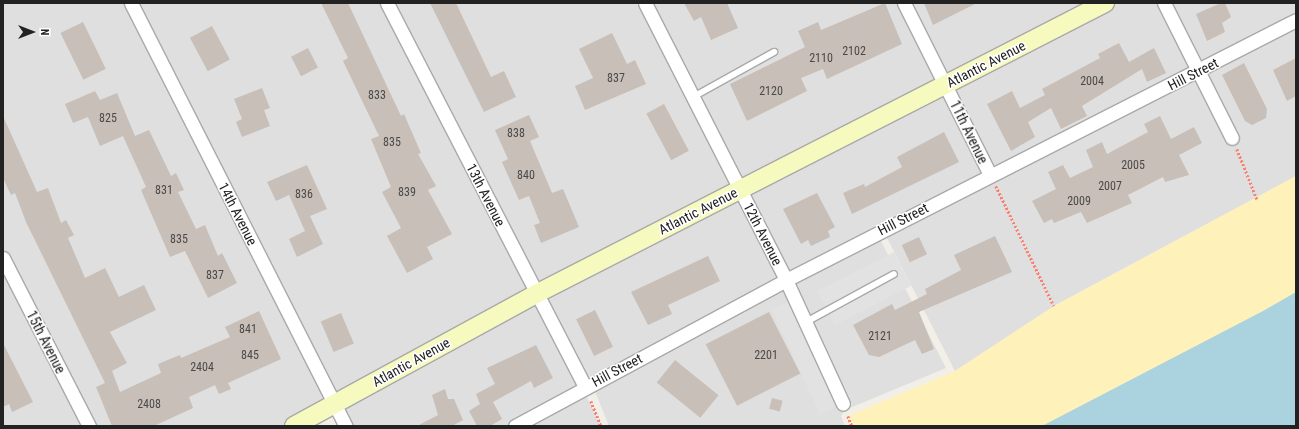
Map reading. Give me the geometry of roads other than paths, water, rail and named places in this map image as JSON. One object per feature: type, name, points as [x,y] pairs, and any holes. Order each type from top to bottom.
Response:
[{"type":"main road","name":"Atlantic Avenue","points":[[294,426],[536,294],[1105,3]]},
{"type":"street","name":"14th Avenue","points":[[131,3],[346,426]]},
{"type":"street","name":"13th Avenue","points":[[387,3],[585,387]]},
{"type":"street","name":"12th Avenue","points":[[645,3],[786,280],[843,404]]},
{"type":"street","name":"11th Avenue","points":[[904,3],[946,84],[990,175]]},
{"type":"street","points":[[1164,3],[1232,138]]},
{"type":"street","name":"Hill Street","points":[[515,426],[786,280],[990,175],[1198,72],[1296,20]]},
{"type":"street","name":"15th Avenue","points":[[3,258],[89,426]]},
{"type":"lane","points":[[693,97],[774,52]]},
{"type":"lane","points":[[806,322],[894,274]]},
{"type":"water","points":[[1296,292],[1296,426],[1042,426],[1263,311]]}]
